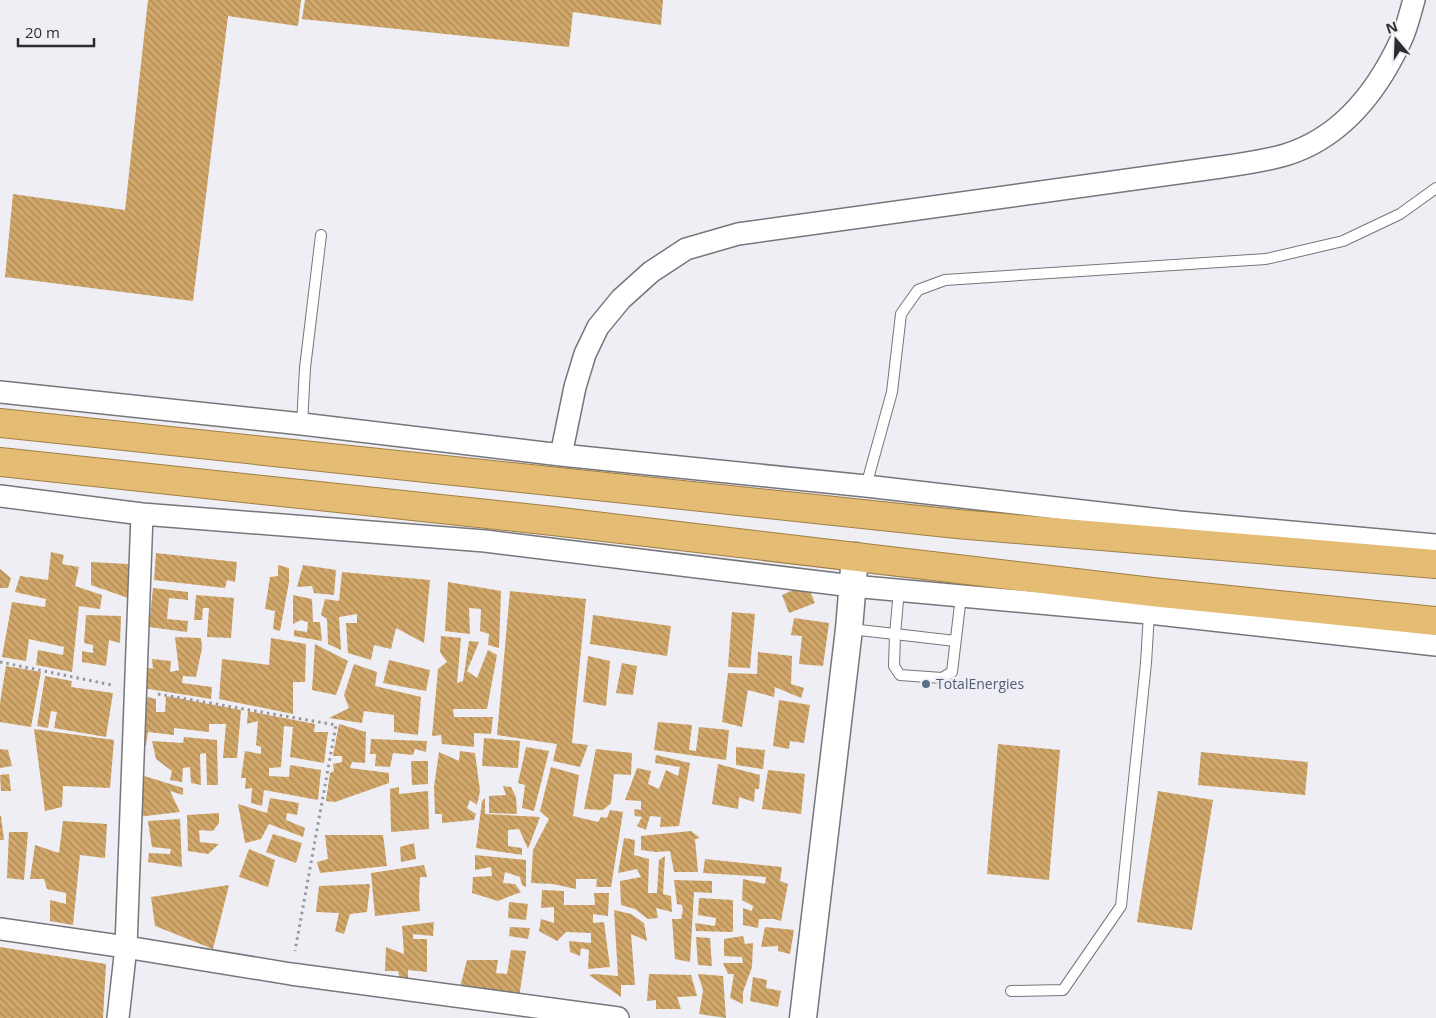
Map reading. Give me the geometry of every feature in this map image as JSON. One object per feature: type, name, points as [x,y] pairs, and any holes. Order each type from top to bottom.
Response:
[{"type":"highway","points":[[0,423],[957,524],[1436,564]]},
{"type":"highway","points":[[0,462],[552,521],[1152,592],[1436,621]]},
{"type":"highway","points":[[552,521],[557,481]]},
{"type":"street","points":[[561,455],[575,387],[585,354],[598,327],[621,299],[651,272],[686,249],[738,234],[1221,167],[1285,155],[1322,139],[1339,127],[1364,102],[1384,73],[1402,39],[1414,0]]},
{"type":"street","points":[[0,392],[1179,522],[1436,545]]},
{"type":"street","points":[[0,496],[142,514],[485,541],[852,586],[1149,613],[1436,645]]},
{"type":"street","points":[[118,1018],[126,947],[142,514]]},
{"type":"street","points":[[803,1018],[855,556]]},
{"type":"street","points":[[0,929],[291,974],[617,1018]]},
{"type":"lane","points":[[866,486],[892,392],[901,314],[918,290],[945,280],[1266,259],[1342,241],[1400,214],[1436,188]]},
{"type":"lane","points":[[302,424],[305,368],[321,235]]},
{"type":"lane","points":[[899,590],[894,666],[900,675],[942,678],[952,672],[961,596]]},
{"type":"lane","points":[[1011,991],[1063,990],[1121,906],[1146,663],[1149,613]]},
{"type":"lane","points":[[848,629],[955,641]]},
{"type":"path","points":[[0,662],[135,690],[336,725],[291,974]]},
{"type":"building","points":[[148,0],[301,0],[298,26],[228,16],[193,301],[5,277],[13,194],[125,210]]},
{"type":"building","points":[[305,0],[663,0],[661,25],[573,12],[569,47],[302,19]]},
{"type":"building","points":[[51,552],[64,555],[62,564],[79,567],[75,586],[102,595],[100,609],[79,606],[72,672],[36,665],[38,650],[63,655],[64,647],[29,639],[26,661],[2,657],[12,602],[45,607],[46,599],[15,592],[20,576],[48,580]]},
{"type":"building","points":[[156,553],[237,562],[235,582],[227,580],[225,588],[154,580]]},
{"type":"building","points":[[91,562],[128,564],[128,598],[91,585]]},
{"type":"building","points":[[278,565],[289,568],[289,582],[280,631],[273,629],[275,611],[265,609],[270,577],[278,576]]},
{"type":"building","points":[[303,565],[336,570],[334,595],[314,593],[312,586],[297,587]]},
{"type":"building","points":[[0,569],[11,578],[8,588],[0,588]]},
{"type":"building","points":[[342,572],[430,580],[424,643],[396,628],[391,649],[374,645],[371,660],[348,653],[346,623],[357,623],[357,614],[339,617],[341,650],[328,644],[327,619],[321,615],[325,599],[339,601]]},
{"type":"building","points":[[448,582],[501,591],[499,648],[488,645],[489,634],[480,631],[481,609],[469,608],[470,634],[445,631]]},
{"type":"building","points":[[807,584],[815,603],[789,613],[782,595]]},
{"type":"building","points":[[153,588],[188,592],[188,600],[169,598],[167,619],[188,621],[187,632],[149,627]]},
{"type":"building","points":[[510,591],[586,599],[572,743],[588,745],[580,767],[553,761],[557,744],[497,735]]},
{"type":"building","points":[[196,595],[234,598],[231,638],[207,637],[209,608],[203,608],[202,620],[194,620]]},
{"type":"building","points":[[293,595],[312,599],[313,622],[320,622],[322,641],[294,636],[294,630],[307,632],[308,622],[301,620],[293,624]]},
{"type":"building","points":[[732,612],[755,614],[750,668],[728,667]]},
{"type":"building","points":[[86,615],[121,616],[120,643],[109,640],[106,666],[82,662],[82,651],[93,653],[93,645],[84,643]]},
{"type":"building","points":[[593,615],[671,626],[667,656],[590,644]]},
{"type":"building","points":[[794,618],[829,623],[823,666],[799,664],[802,636],[791,635]]},
{"type":"building","points":[[441,636],[461,638],[457,683],[463,681],[469,641],[479,642],[467,671],[477,678],[488,650],[497,655],[487,709],[453,709],[454,717],[493,717],[491,734],[474,733],[474,747],[442,744],[441,735],[432,736],[438,669],[447,662],[440,652]]},
{"type":"building","points":[[175,637],[201,638],[202,648],[196,677],[183,676],[182,683],[212,687],[211,699],[143,688],[145,667],[153,669],[152,659],[171,661],[170,672],[179,670]]},
{"type":"building","points":[[271,638],[306,644],[305,682],[293,682],[293,714],[219,699],[222,659],[269,665]]},
{"type":"building","points":[[315,644],[348,661],[336,695],[312,690]]},
{"type":"building","points":[[758,652],[792,656],[791,684],[804,688],[801,698],[775,687],[774,697],[748,690],[742,727],[722,722],[728,673],[757,674]]},
{"type":"building","points":[[588,656],[610,661],[606,706],[583,702]]},
{"type":"building","points":[[389,660],[430,670],[426,691],[383,683]]},
{"type":"building","points":[[622,663],[637,666],[633,695],[616,693]]},
{"type":"building","points":[[354,664],[377,672],[375,686],[421,697],[418,735],[394,732],[394,715],[364,711],[362,723],[329,718],[349,708],[344,695]]},
{"type":"building","points":[[6,666],[41,672],[31,727],[0,722],[0,703]]},
{"type":"building","points":[[45,676],[72,681],[71,687],[113,693],[106,737],[54,728],[57,712],[51,711],[48,728],[37,726]]},
{"type":"building","points":[[143,696],[156,699],[156,712],[165,712],[166,696],[241,710],[237,758],[223,758],[226,724],[209,724],[209,732],[174,728],[174,735],[148,732],[146,745],[138,745]]},
{"type":"building","points":[[779,700],[810,705],[804,743],[790,741],[789,749],[773,746]]},
{"type":"building","points":[[248,711],[315,724],[314,732],[328,732],[324,763],[290,757],[293,727],[284,726],[281,767],[269,768],[269,776],[289,777],[290,765],[321,770],[318,800],[264,790],[262,806],[251,803],[252,788],[245,789],[246,778],[241,778],[245,751],[261,754],[261,747],[256,745],[258,721],[247,724]]},
{"type":"building","points":[[658,722],[692,725],[689,750],[696,751],[699,727],[729,730],[726,760],[654,750]]},
{"type":"building","points":[[339,724],[366,732],[365,763],[352,762],[350,768],[389,773],[389,783],[335,802],[326,801],[330,773],[334,771],[333,764],[342,762],[342,756],[333,756]]},
{"type":"building","points":[[34,729],[114,740],[110,788],[63,786],[62,807],[45,811]]},
{"type":"building","points":[[184,737],[217,740],[218,785],[207,785],[206,753],[200,754],[201,785],[191,783],[190,767],[183,768],[182,782],[170,780],[172,771],[156,759],[152,741],[183,743]]},
{"type":"building","points":[[484,738],[520,741],[518,768],[482,766]]},
{"type":"building","points":[[371,739],[427,741],[426,752],[415,749],[413,755],[393,753],[390,767],[375,766],[376,754],[370,754]]},
{"type":"building","points":[[998,744],[1060,750],[1049,880],[987,874]]},
{"type":"building","points":[[526,747],[549,751],[534,811],[522,808],[525,785],[518,783]]},
{"type":"building","points":[[736,747],[765,750],[763,769],[736,765]]},
{"type":"building","points":[[0,749],[8,750],[12,766],[0,768]]},
{"type":"building","points":[[596,749],[632,753],[631,775],[614,774],[611,803],[603,810],[584,809]]},
{"type":"building","points":[[460,751],[475,753],[480,791],[477,805],[470,800],[467,808],[476,814],[474,820],[442,823],[442,814],[435,814],[434,787],[439,752],[459,761]]},
{"type":"building","points":[[1201,752],[1308,762],[1305,795],[1198,785]]},
{"type":"building","points":[[656,755],[690,763],[679,826],[660,827],[661,817],[650,816],[646,830],[637,826],[642,817],[635,816],[634,809],[641,810],[641,801],[625,800],[637,768],[651,771],[648,784],[659,789],[666,770],[678,776],[680,767],[655,763]]},
{"type":"building","points":[[411,761],[428,761],[428,784],[412,785]]},
{"type":"building","points":[[718,764],[760,775],[759,789],[755,789],[754,802],[739,797],[738,809],[712,804]]},
{"type":"building","points":[[551,767],[579,775],[573,816],[598,822],[601,817],[607,818],[610,810],[623,812],[611,887],[596,887],[597,879],[576,879],[576,889],[553,884],[531,883],[533,850],[549,819],[540,811]]},
{"type":"building","points":[[768,770],[805,774],[801,814],[762,809]]},
{"type":"building","points":[[9,774],[11,791],[1,791],[0,775]]},
{"type":"building","points":[[141,775],[183,788],[183,795],[170,791],[180,812],[137,817]]},
{"type":"building","points":[[503,786],[511,787],[516,797],[517,814],[489,813],[489,796],[506,795]]},
{"type":"building","points":[[399,787],[399,794],[428,791],[429,829],[391,832],[390,789]]},
{"type":"building","points":[[1158,791],[1213,800],[1192,930],[1137,922]]},
{"type":"building","points":[[270,798],[299,803],[297,815],[287,813],[286,820],[305,828],[303,837],[269,824],[261,839],[245,843],[238,804],[267,813]]},
{"type":"building","points":[[485,798],[485,814],[540,817],[528,849],[519,829],[508,830],[508,846],[522,848],[522,855],[476,848],[482,801]]},
{"type":"building","points":[[219,813],[219,823],[213,831],[199,830],[200,842],[219,844],[208,854],[188,851],[187,815]]},
{"type":"building","points":[[1,816],[4,840],[0,840]]},
{"type":"building","points":[[180,819],[182,867],[148,862],[149,853],[170,854],[171,849],[152,847],[148,821]]},
{"type":"building","points":[[63,821],[107,824],[105,858],[80,855],[73,925],[50,921],[50,900],[66,904],[66,893],[47,889],[44,879],[30,879],[35,845],[59,853]]},
{"type":"building","points":[[691,831],[700,838],[695,839],[698,872],[674,872],[670,851],[641,850],[641,836]]},
{"type":"building","points":[[9,832],[28,832],[24,880],[7,878]]},
{"type":"building","points":[[273,834],[302,843],[296,863],[266,852]]},
{"type":"building","points":[[325,835],[383,835],[387,866],[320,873],[317,862],[328,859]]},
{"type":"building","points":[[624,838],[635,840],[634,855],[649,859],[648,893],[657,893],[659,860],[665,856],[663,894],[671,896],[672,912],[656,908],[658,918],[648,919],[635,909],[621,905],[620,881],[641,877],[637,869],[618,873]]},
{"type":"building","points":[[414,843],[416,859],[401,862],[400,847]]},
{"type":"building","points":[[249,849],[275,860],[268,887],[239,877]]},
{"type":"building","points":[[475,855],[526,860],[526,887],[522,885],[520,877],[505,872],[503,883],[515,884],[521,892],[498,901],[472,893],[473,877],[492,876],[491,867],[475,870]]},
{"type":"building","points":[[705,859],[782,867],[780,881],[788,884],[781,921],[759,919],[758,928],[743,925],[743,908],[752,911],[753,906],[742,900],[743,879],[765,884],[766,877],[703,873]]},
{"type":"building","points":[[424,865],[427,877],[420,877],[420,911],[375,916],[371,873]]},
{"type":"building","points":[[674,880],[712,881],[712,893],[694,892],[690,962],[675,959],[672,919],[681,919],[683,910],[682,905],[677,904]]},
{"type":"building","points":[[370,884],[367,912],[350,914],[344,934],[335,931],[339,913],[316,912],[319,886]]},
{"type":"building","points":[[229,885],[213,949],[155,926],[151,897]]},
{"type":"building","points":[[542,890],[564,891],[564,905],[595,905],[594,893],[609,893],[608,916],[593,914],[593,923],[604,922],[610,967],[588,969],[589,950],[581,948],[580,956],[570,952],[569,941],[591,943],[591,933],[566,932],[557,941],[539,931],[541,919],[554,923],[554,907],[541,908]]},
{"type":"building","points":[[699,898],[733,900],[733,932],[696,931],[695,923],[715,926],[716,918],[698,915]]},
{"type":"building","points":[[509,902],[528,904],[526,920],[508,918]]},
{"type":"building","points":[[614,910],[631,914],[644,923],[647,941],[631,934],[635,985],[621,985],[621,997],[589,975],[618,976]]},
{"type":"building","points":[[434,922],[433,936],[413,934],[413,939],[427,939],[427,972],[408,970],[408,979],[400,979],[398,971],[385,971],[386,947],[404,954],[402,926]]},
{"type":"building","points":[[510,927],[530,928],[528,939],[509,936]]},
{"type":"building","points":[[765,927],[794,930],[790,954],[778,951],[778,946],[761,947]]},
{"type":"building","points":[[743,936],[745,944],[753,943],[752,967],[743,992],[743,1004],[730,998],[734,974],[728,974],[723,963],[743,963],[742,957],[724,956],[724,939]]},
{"type":"building","points":[[696,937],[710,938],[712,966],[698,965]]},
{"type":"building","points":[[0,947],[106,964],[103,1018],[0,1018]]},
{"type":"building","points":[[511,950],[526,951],[519,997],[460,987],[467,960],[498,960],[496,973],[507,974]]},
{"type":"building","points":[[649,974],[691,975],[697,996],[677,997],[681,1009],[656,1009],[656,1000],[647,1001]]},
{"type":"building","points":[[698,974],[723,976],[726,1018],[699,1014],[703,990]]},
{"type":"building","points":[[753,977],[767,980],[766,988],[781,991],[778,1007],[750,1001]]},
{"type":"place","name":"TotalEnergies","points":[[926,684]]}]
